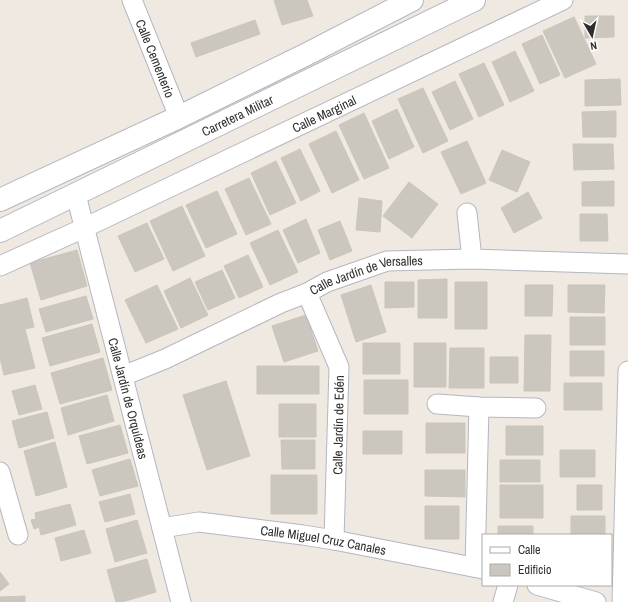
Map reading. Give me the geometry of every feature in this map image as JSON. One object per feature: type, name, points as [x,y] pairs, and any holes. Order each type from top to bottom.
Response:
[{"type":"main road","name":"Carretera Militar","points":[[0,200],[179,117],[412,0]]},
{"type":"main road","name":"Carretera Militar","points":[[0,231],[474,0]]},
{"type":"street","name":"Calle Cementerio","points":[[132,0],[179,117]]},
{"type":"street","name":"Calle Marginal","points":[[0,266],[84,228],[563,0]]},
{"type":"street","name":"Calle Jardín de Orquídeas","points":[[76,195],[181,602]]},
{"type":"street","points":[[467,213],[472,259]]},
{"type":"street","name":"Calle Jardín de Versalles","points":[[123,376],[164,359],[327,282],[387,261],[472,259],[628,264]]},
{"type":"street","name":"Calle Jardín de Edén","points":[[306,293],[339,367],[334,540]]},
{"type":"street","points":[[622,602],[628,370]]},
{"type":"street","points":[[437,404],[479,407],[536,408]]},
{"type":"street","points":[[479,407],[479,568]]},
{"type":"street","points":[[0,472],[18,535]]},
{"type":"street","name":"Calle Miguel Cruz Canales","points":[[162,528],[199,522],[334,540],[479,568]]},
{"type":"street","points":[[503,602],[508,586]]},
{"type":"street","points":[[540,586],[596,602]]},
{"type":"building","points":[[274,0],[307,0],[313,16],[282,25]]},
{"type":"building","points":[[585,16],[614,16],[614,37],[585,38]]},
{"type":"building","points":[[574,17],[596,64],[565,78],[543,31]]},
{"type":"building","points":[[255,20],[260,34],[196,57],[191,43]]},
{"type":"building","points":[[542,35],[560,75],[540,84],[522,44]]},
{"type":"building","points":[[515,51],[534,91],[510,102],[492,62]]},
{"type":"building","points":[[484,63],[504,105],[479,117],[459,74]]},
{"type":"building","points":[[620,79],[621,105],[585,106],[585,80]]},
{"type":"building","points":[[455,81],[473,119],[450,130],[432,92]]},
{"type":"building","points":[[423,88],[448,141],[423,153],[398,99]]},
{"type":"building","points":[[397,109],[414,147],[389,159],[372,121]]},
{"type":"building","points":[[616,111],[616,137],[583,137],[582,112]]},
{"type":"building","points":[[364,113],[389,168],[364,179],[339,125]]},
{"type":"building","points":[[336,131],[359,180],[332,193],[309,144]]},
{"type":"building","points":[[467,141],[486,183],[461,194],[441,152]]},
{"type":"building","points":[[573,144],[613,144],[614,169],[574,170]]},
{"type":"building","points":[[300,149],[320,191],[301,201],[281,158]]},
{"type":"building","points":[[502,150],[530,162],[517,192],[489,180]]},
{"type":"building","points":[[276,161],[296,203],[270,215],[251,173]]},
{"type":"building","points":[[249,178],[271,224],[246,235],[225,189]]},
{"type":"building","points":[[614,181],[614,206],[582,206],[582,182]]},
{"type":"building","points":[[409,182],[438,204],[412,238],[383,216]]},
{"type":"building","points":[[217,191],[237,234],[206,248],[186,205]]},
{"type":"building","points":[[528,192],[542,218],[514,233],[501,208]]},
{"type":"building","points":[[359,198],[382,201],[380,232],[356,230]]},
{"type":"building","points":[[182,206],[205,256],[173,271],[150,221]]},
{"type":"building","points":[[580,214],[607,214],[608,241],[580,241]]},
{"type":"building","points":[[306,219],[320,253],[298,263],[283,230]]},
{"type":"building","points":[[340,221],[352,251],[330,260],[318,230]]},
{"type":"building","points":[[147,223],[164,259],[135,272],[118,236]]},
{"type":"building","points":[[278,230],[298,272],[270,285],[250,243]]},
{"type":"building","points":[[77,250],[87,286],[41,300],[30,263]]},
{"type":"building","points":[[248,255],[263,287],[239,298],[224,266]]},
{"type":"building","points":[[222,270],[235,298],[208,310],[195,282]]},
{"type":"building","points":[[190,278],[208,315],[181,328],[164,291]]},
{"type":"building","points":[[447,279],[447,318],[418,318],[418,280]]},
{"type":"building","points":[[385,282],[414,282],[414,307],[385,308]]},
{"type":"building","points":[[455,282],[487,282],[487,329],[455,329]]},
{"type":"building","points":[[157,285],[178,329],[146,343],[125,300]]},
{"type":"building","points":[[371,285],[386,332],[356,342],[341,295]]},
{"type":"building","points":[[525,285],[553,285],[552,316],[525,316]]},
{"type":"building","points":[[568,285],[605,285],[604,313],[568,312]]},
{"type":"building","points":[[86,296],[93,319],[46,332],[39,309]]},
{"type":"building","points":[[27,298],[34,327],[25,329],[35,368],[4,375],[0,358],[0,305]]},
{"type":"building","points":[[306,315],[318,351],[284,362],[272,326]]},
{"type":"building","points":[[570,317],[605,317],[605,345],[570,345]]},
{"type":"building","points":[[92,324],[100,352],[50,366],[42,338]]},
{"type":"building","points":[[525,335],[551,335],[550,391],[524,391]]},
{"type":"building","points":[[363,343],[400,343],[400,374],[363,374]]},
{"type":"building","points":[[414,343],[446,343],[446,387],[414,387]]},
{"type":"building","points":[[450,348],[484,348],[484,388],[449,388]]},
{"type":"building","points":[[570,351],[604,351],[604,376],[570,376]]},
{"type":"building","points":[[490,357],[518,357],[518,383],[490,383]]},
{"type":"building","points":[[103,358],[112,390],[60,404],[51,373]]},
{"type":"building","points":[[257,366],[319,366],[319,394],[257,394]]},
{"type":"building","points":[[364,380],[408,380],[408,414],[364,414]]},
{"type":"building","points":[[226,381],[250,456],[207,470],[183,395]]},
{"type":"building","points":[[564,383],[602,383],[602,410],[564,410]]},
{"type":"building","points":[[35,385],[42,409],[19,415],[12,391]]},
{"type":"building","points":[[107,395],[114,421],[68,435],[61,408]]},
{"type":"building","points":[[279,404],[316,404],[316,437],[279,437]]},
{"type":"building","points":[[47,412],[54,438],[19,448],[12,421]]},
{"type":"building","points":[[426,423],[465,423],[465,453],[426,453]]},
{"type":"building","points":[[120,425],[128,453],[87,464],[79,436]]},
{"type":"building","points":[[506,426],[543,426],[543,455],[506,455]]},
{"type":"building","points":[[363,431],[402,431],[402,454],[363,454]]},
{"type":"building","points":[[281,440],[315,440],[315,469],[282,469]]},
{"type":"building","points":[[55,442],[67,487],[36,496],[24,451]]},
{"type":"building","points":[[560,450],[595,450],[595,477],[560,477]]},
{"type":"building","points":[[130,459],[138,486],[100,496],[92,470]]},
{"type":"building","points":[[500,460],[540,460],[540,482],[500,482]]},
{"type":"building","points":[[425,470],[465,470],[465,497],[425,496]]},
{"type":"building","points":[[271,475],[317,475],[317,514],[271,514]]},
{"type":"building","points":[[500,485],[543,485],[543,518],[500,518]]},
{"type":"building","points":[[577,485],[602,485],[602,510],[577,510]]},
{"type":"building","points":[[130,494],[135,514],[105,522],[99,502]]},
{"type":"building","points":[[70,504],[76,525],[41,535],[39,527],[34,529],[31,520],[36,519],[35,513]]},
{"type":"building","points":[[425,506],[459,506],[459,539],[425,539]]},
{"type":"building","points":[[571,516],[605,516],[605,534],[571,534]]},
{"type":"building","points":[[137,520],[147,553],[115,562],[106,529]]},
{"type":"building","points":[[498,526],[533,526],[533,534],[498,534]]},
{"type":"building","points":[[84,530],[91,553],[61,561],[55,538]]},
{"type":"building","points":[[147,559],[156,592],[122,602],[116,602],[107,570]]},
{"type":"building","points":[[0,572],[9,584],[0,591]]},
{"type":"building","points":[[25,596],[25,602],[0,602],[0,597]]}]
